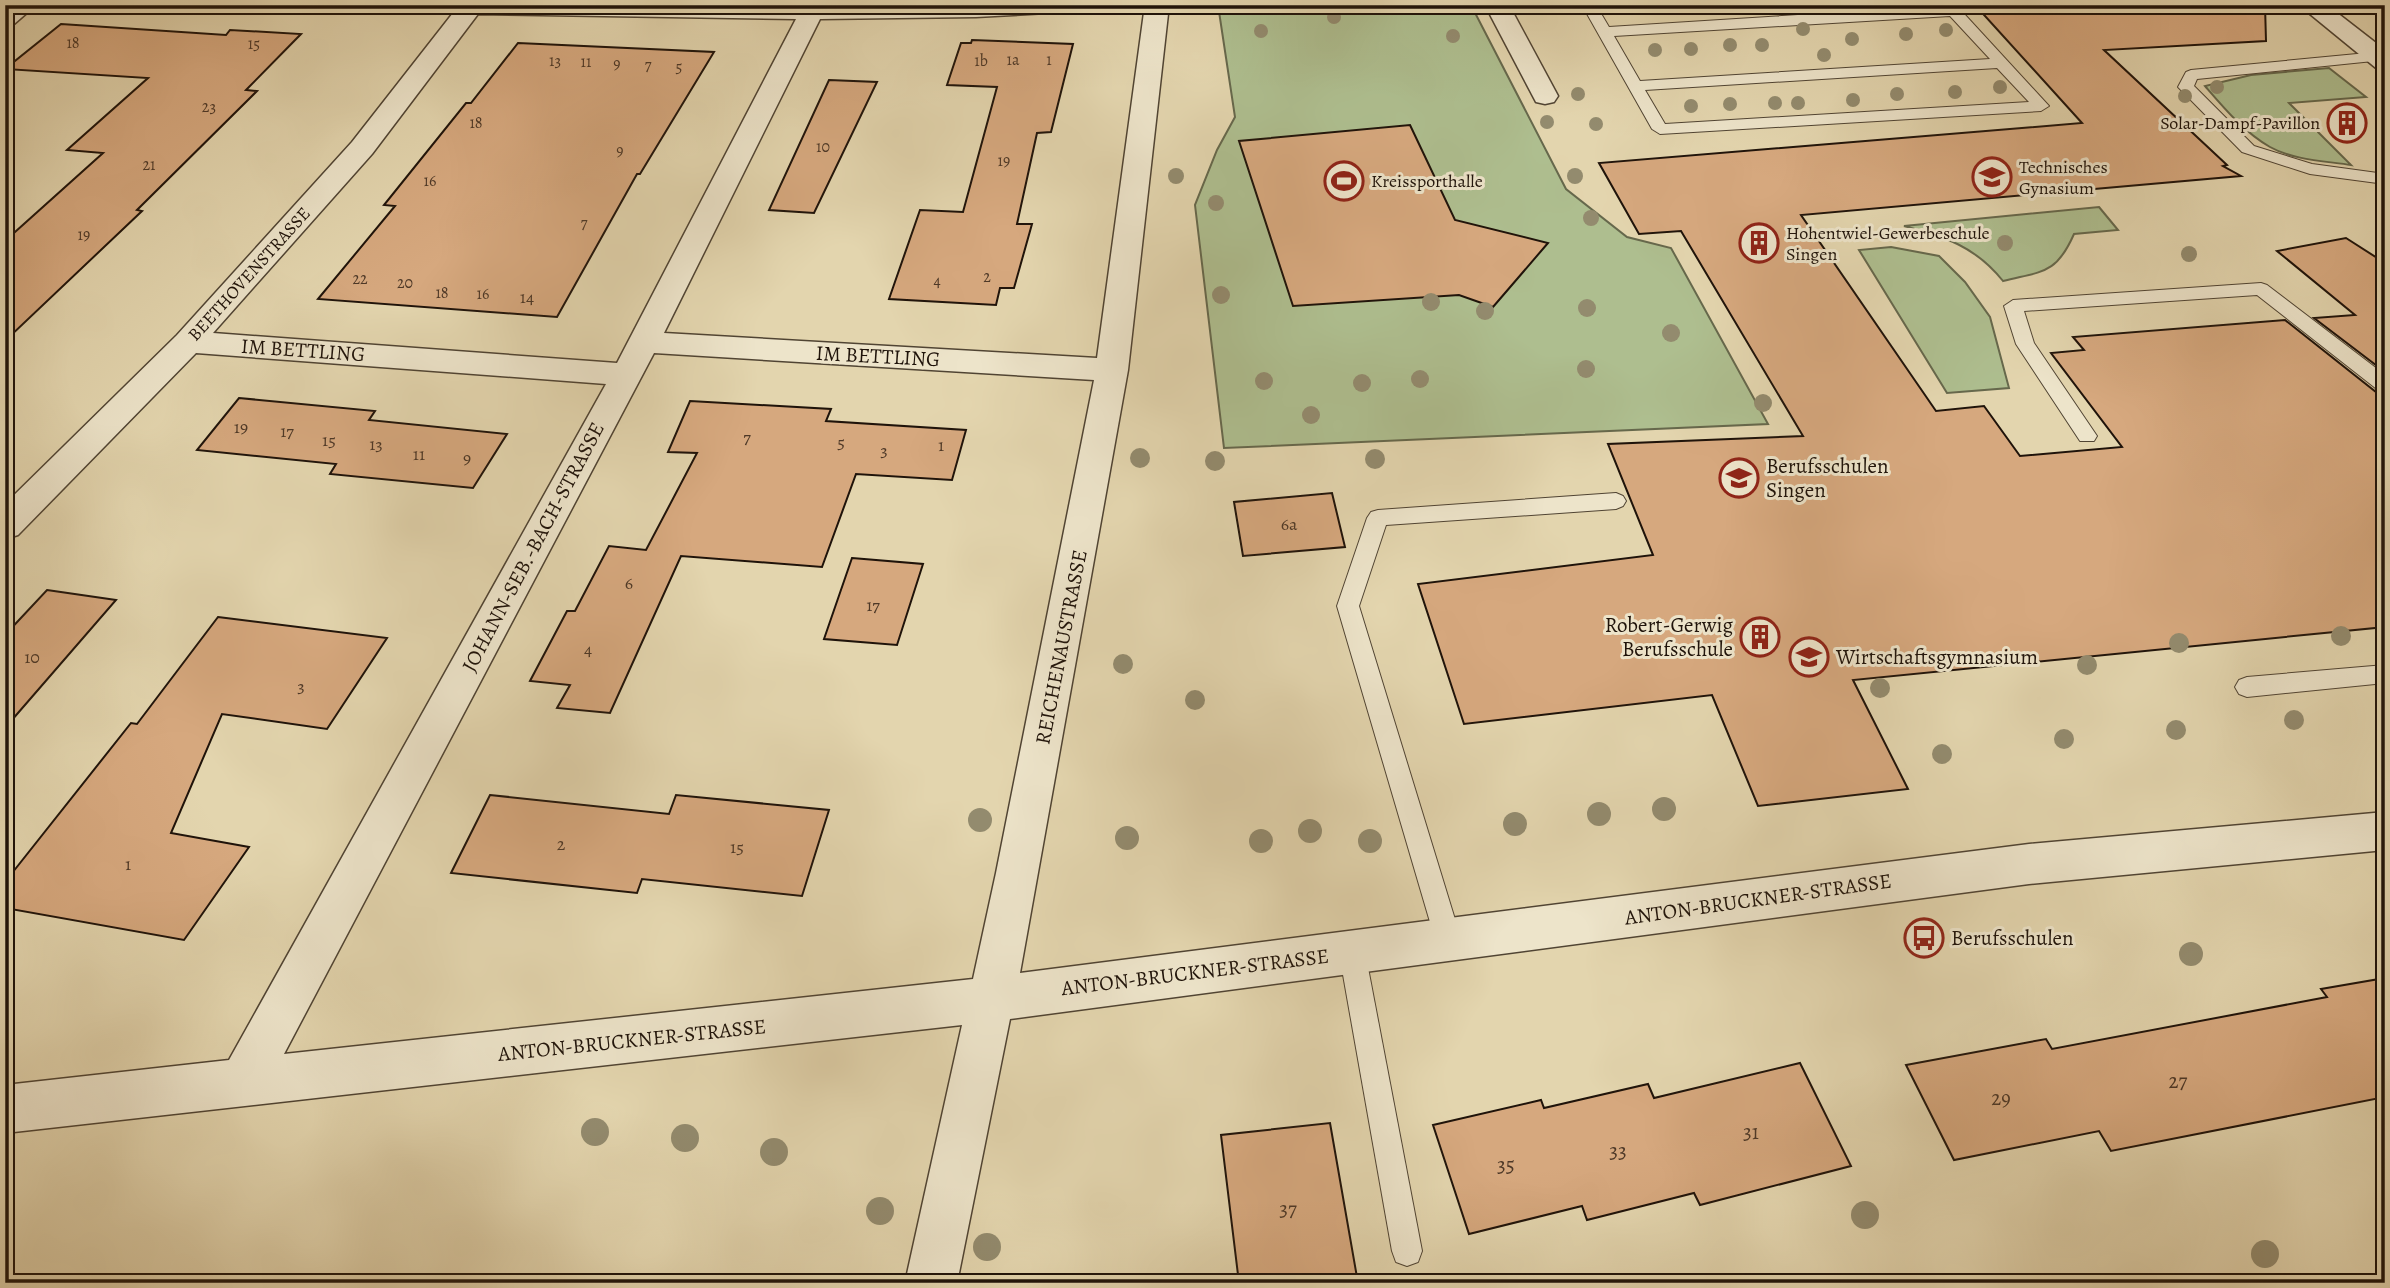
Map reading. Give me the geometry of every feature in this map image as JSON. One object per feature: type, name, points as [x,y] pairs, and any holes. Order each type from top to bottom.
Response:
[{"type":"street","points":[[5,19],[24,5]]},
{"type":"street","points":[[441,5],[976,10],[1065,5]]},
{"type":"street","name":"REICHENAUSTRASSE","points":[[931,1283],[992,999],[1112,370],[1157,5]]},
{"type":"street","points":[[1497,5],[1545,96]]},
{"type":"street","points":[[2311,5],[2381,60]]},
{"type":"street","name":"BEETHOVENSTRASSE","points":[[5,526],[188,342],[362,148],[472,6]]},
{"type":"street","name":"JOHANN-SEB.-BACH-STRASSE","points":[[242,1084],[627,375],[813,9]]},
{"type":"street","name":"IM BETTLING","points":[[188,342],[627,375]]},
{"type":"street","name":"IM BETTLING","points":[[643,342],[1112,370]]},
{"type":"street","name":"ANTON-BRUCKNER-STRASSE","points":[[5,1109],[992,999],[2029,863],[2385,831]]},
{"type":"lane","points":[[1588,5],[1603,32],[1660,129],[2041,106],[1951,8],[1603,32]]},
{"type":"lane","points":[[2381,60],[2191,75],[2186,87],[2248,149],[2310,169],[2385,179]]},
{"type":"lane","points":[[1635,86],[2001,63]]},
{"type":"lane","points":[[2087,436],[2025,344],[2013,306],[2261,289],[2385,384]]},
{"type":"lane","points":[[1448,939],[1348,606],[1378,518],[1616,500]]},
{"type":"lane","points":[[2247,687],[2385,674]]},
{"type":"lane","points":[[1352,952],[1407,1251]]},
{"type":"green space","points":[[1218,5],[1471,5],[1566,189],[1627,237],[1671,248],[1768,424],[1224,448],[1195,205],[1217,150],[1235,117]]},
{"type":"green space","points":[[2329,68],[2366,97],[2289,103],[2351,165],[2299,157],[2270,147],[2243,127],[2205,86],[2251,75]]},
{"type":"green space","points":[[2099,207],[2118,230],[2074,234],[2054,264],[2038,273],[2003,281],[1981,259],[1958,244],[1904,226]]},
{"type":"green space","points":[[1891,247],[1939,256],[1965,282],[1990,317],[2009,388],[1947,393],[1859,250]]},
{"type":"building","points":[[1975,5],[2265,5],[2266,41],[2104,50],[2227,165],[2223,166],[2241,176],[1801,215],[1936,411],[1984,406],[2020,456],[2122,447],[2051,353],[2084,350],[2073,337],[2285,320],[2376,392],[2385,394],[2385,627],[1853,680],[1908,789],[1758,806],[1712,695],[1464,724],[1418,584],[1653,555],[1608,444],[1803,436],[1681,231],[1639,234],[1599,163],[2082,123]]},
{"type":"building","points":[[61,24],[226,35],[230,30],[301,34],[246,90],[257,91],[137,210],[142,211],[5,341],[5,241],[103,153],[67,150],[148,78],[5,69]]},
{"type":"building","points":[[972,40],[1073,44],[1051,132],[1037,133],[1017,224],[1032,224],[1014,288],[1000,288],[996,305],[889,299],[920,210],[963,212],[997,87],[947,85],[961,43],[971,43]]},
{"type":"building","points":[[518,43],[714,52],[640,174],[637,174],[557,317],[318,299],[395,206],[384,205]]},
{"type":"building","points":[[829,80],[877,82],[814,213],[769,210]]},
{"type":"building","name":"Kreissporthalle","points":[[1410,125],[1455,220],[1548,243],[1493,307],[1459,295],[1293,306],[1239,141]]},
{"type":"building","points":[[2346,238],[2385,263],[2385,372],[2314,318],[2355,315],[2277,251]]},
{"type":"building","points":[[239,398],[375,411],[369,420],[507,434],[473,488],[330,474],[336,464],[197,450]]},
{"type":"building","points":[[690,401],[831,409],[826,421],[966,430],[952,480],[856,474],[822,567],[681,556],[610,713],[557,708],[570,685],[530,681],[567,611],[575,611],[609,546],[646,550],[697,453],[668,452]]},
{"type":"building","points":[[1332,493],[1345,547],[1243,556],[1234,502]]},
{"type":"building","points":[[852,558],[923,564],[897,645],[824,639]]},
{"type":"building","points":[[47,590],[116,600],[5,728],[5,635]]},
{"type":"building","points":[[218,617],[387,638],[327,729],[222,714],[171,833],[249,847],[184,940],[5,908],[5,882],[131,723],[137,724]]},
{"type":"building","points":[[490,795],[669,814],[676,795],[829,810],[802,896],[642,879],[637,893],[451,873]]},
{"type":"building","points":[[2385,978],[2385,1097],[2111,1151],[2099,1131],[1954,1160],[1906,1065],[2046,1039],[2052,1049],[2327,997],[2321,989]]},
{"type":"building","points":[[1800,1063],[1851,1166],[1700,1205],[1694,1193],[1587,1220],[1582,1206],[1469,1234],[1433,1125],[1541,1100],[1544,1108],[1648,1084],[1654,1098]]},
{"type":"building","points":[[1330,1123],[1358,1283],[1239,1283],[1221,1135]]},
{"type":"place","name":"Solar-Dampf-Pavillon","points":[[2347,123]]},
{"type":"place","name":"Technisches Gynasium","points":[[1992,177]]},
{"type":"place","name":"Kreissporthalle","points":[[1344,181]]},
{"type":"place","name":"Hohentwiel-Gewerbeschule Singen","points":[[1759,243]]},
{"type":"place","name":"Berufsschulen Singen","points":[[1739,478]]},
{"type":"place","name":"Robert-Gerwig Berufsschule","points":[[1760,637]]},
{"type":"place","name":"Wirtschaftsgymnasium","points":[[1809,657]]},
{"type":"place","name":"Berufsschulen","points":[[1924,938]]}]
